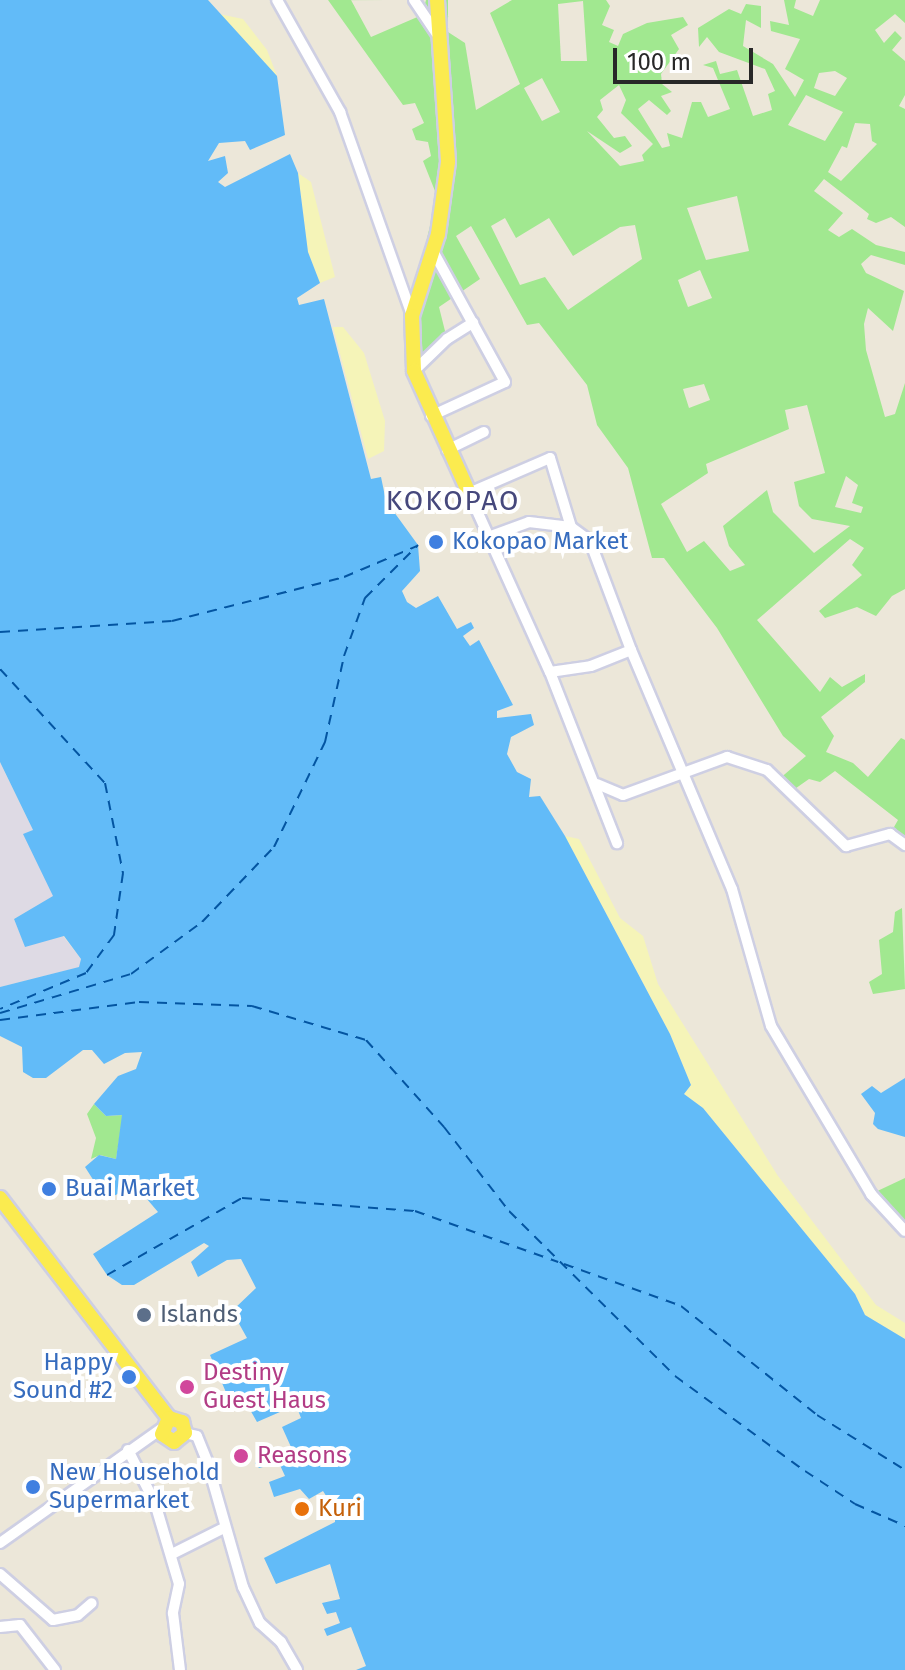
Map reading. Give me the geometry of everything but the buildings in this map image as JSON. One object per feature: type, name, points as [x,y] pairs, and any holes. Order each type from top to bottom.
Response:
[{"type":"main road","points":[[437,0],[436,33],[448,162],[433,251],[412,316],[414,371],[431,416],[469,493]]},
{"type":"main road","points":[[0,1198],[165,1424],[164,1438],[174,1442],[185,1433]]},
{"type":"street","points":[[277,0],[340,112],[412,316]]},
{"type":"street","points":[[414,0],[436,33]]},
{"type":"street","points":[[431,416],[505,382],[433,251]]},
{"type":"street","points":[[414,371],[447,339],[473,323]]},
{"type":"street","points":[[447,450],[484,432]]},
{"type":"street","points":[[571,527],[550,458],[469,493],[550,672],[597,784],[617,843]]},
{"type":"street","points":[[491,536],[529,522],[571,527],[590,541],[631,650],[732,889],[771,1026],[871,1194],[905,1231]]},
{"type":"street","points":[[550,672],[591,666],[631,650]]},
{"type":"street","points":[[597,784],[623,795],[727,757],[767,770],[846,846],[890,834],[905,845]]},
{"type":"street","points":[[0,1543],[165,1424]]},
{"type":"street","points":[[185,1433],[197,1436],[224,1528],[260,1623],[281,1642],[297,1670]]},
{"type":"street","points":[[128,1450],[172,1554],[179,1584],[173,1613],[180,1670]]},
{"type":"street","points":[[172,1554],[224,1528]]},
{"type":"street","points":[[0,1574],[53,1620],[78,1615],[92,1603]]},
{"type":"street","points":[[0,1627],[20,1625],[52,1668]]},
{"type":"shaded area","points":[[0,762],[33,830],[24,835],[54,896],[14,919],[25,946],[63,936],[81,959],[80,967],[0,987]]},
{"type":"green space","points":[[328,0],[351,0],[371,37],[422,15],[426,0],[448,0],[448,32],[465,43],[476,110],[520,84],[490,13],[512,0],[606,0],[610,6],[602,25],[614,30],[609,42],[618,46],[623,34],[647,23],[683,17],[688,25],[671,35],[679,49],[661,74],[662,84],[672,92],[661,96],[671,111],[667,115],[649,100],[638,109],[662,148],[670,146],[667,133],[682,138],[692,102],[701,102],[708,117],[730,109],[713,68],[703,65],[716,61],[720,74],[737,70],[753,116],[772,110],[768,94],[775,91],[765,69],[719,52],[707,37],[699,47],[698,28],[729,9],[741,14],[746,4],[761,6],[761,28],[746,20],[743,46],[773,64],[795,97],[804,80],[785,69],[800,39],[771,31],[770,21],[789,25],[784,0],[796,0],[794,8],[813,16],[820,0],[905,0],[905,23],[895,14],[875,30],[884,43],[895,31],[902,38],[892,50],[905,61],[905,95],[899,106],[905,109],[905,227],[891,217],[876,223],[867,219],[869,214],[824,179],[814,191],[843,213],[828,230],[839,237],[852,229],[876,245],[905,252],[905,265],[871,255],[861,264],[866,273],[904,291],[893,331],[868,308],[864,324],[866,350],[885,417],[895,414],[905,383],[905,589],[892,596],[876,616],[857,607],[825,618],[819,611],[862,575],[852,565],[864,548],[850,539],[757,620],[820,692],[830,677],[842,687],[865,674],[865,682],[821,717],[834,736],[826,752],[853,763],[868,777],[901,738],[905,740],[905,845],[890,834],[898,820],[835,771],[820,782],[809,779],[789,793],[778,780],[806,756],[783,736],[717,628],[664,558],[652,558],[628,468],[597,425],[587,385],[539,323],[527,325],[471,226],[456,236],[480,279],[439,307],[447,339],[414,371],[412,316],[432,251],[425,247],[437,196],[423,161],[431,156],[428,142],[416,140],[412,129],[424,123],[415,103],[403,105]],"holes":[[[583,1],[587,61],[561,61],[558,4]],[[835,71],[847,78],[835,96],[814,88],[819,73]],[[542,78],[560,112],[542,121],[524,88]],[[619,85],[626,100],[621,113],[653,144],[642,155],[644,161],[620,166],[587,131],[620,153],[632,146],[625,136],[614,138],[597,117],[603,110],[600,100]],[[806,95],[843,112],[825,141],[788,125]],[[855,123],[870,124],[872,141],[877,144],[841,181],[828,172],[842,146],[847,148]],[[737,196],[749,251],[706,260],[687,208]],[[505,218],[516,238],[549,218],[573,256],[620,227],[635,225],[642,259],[568,310],[545,277],[520,285],[491,226]],[[700,270],[712,298],[688,307],[678,280]],[[704,384],[710,400],[689,408],[683,389]],[[807,405],[825,473],[794,482],[799,506],[812,519],[850,526],[814,553],[773,512],[767,490],[723,526],[729,546],[745,565],[730,571],[704,541],[687,552],[661,504],[708,473],[706,464],[789,429],[785,410]],[[846,476],[858,485],[852,503],[863,507],[861,513],[835,507]]]},
{"type":"green space","points":[[902,908],[905,989],[873,994],[869,982],[882,974],[879,940],[893,932],[895,912]]},
{"type":"green space","points":[[94,1104],[106,1116],[123,1115],[116,1159],[100,1155],[91,1159],[96,1138],[87,1114]]},
{"type":"green space","points":[[905,1178],[905,1231],[871,1194]]},
{"type":"sand","points":[[219,14],[243,19],[267,50],[277,76]]},
{"type":"sand","points":[[298,173],[311,182],[335,277],[320,283],[308,252]]},
{"type":"sand","points":[[333,327],[343,327],[364,353],[385,421],[384,451],[368,459]]},
{"type":"sand","points":[[565,836],[579,839],[620,918],[643,936],[658,984],[778,1176],[876,1305],[905,1323],[905,1339],[865,1315],[855,1294],[703,1108],[684,1094],[691,1085],[670,1034]]},
{"type":"water","points":[[0,0],[208,0],[277,76],[285,135],[250,150],[245,141],[219,143],[208,161],[225,156],[228,173],[218,182],[225,187],[290,154],[298,173],[308,252],[320,283],[297,298],[299,305],[324,299],[371,479],[381,477],[386,501],[418,545],[420,571],[402,591],[407,602],[416,608],[438,596],[457,629],[471,622],[474,628],[463,636],[470,646],[479,640],[513,705],[497,711],[497,718],[531,714],[534,725],[511,737],[507,754],[517,772],[531,779],[529,797],[540,796],[565,836],[670,1034],[691,1085],[684,1094],[703,1108],[855,1294],[865,1315],[905,1339],[905,1670],[356,1670],[366,1666],[351,1627],[327,1636],[324,1629],[340,1623],[336,1612],[327,1614],[322,1603],[340,1599],[330,1564],[276,1584],[264,1558],[335,1522],[335,1510],[323,1491],[309,1499],[300,1489],[274,1497],[269,1482],[285,1476],[279,1463],[259,1468],[255,1463],[291,1447],[282,1427],[301,1418],[296,1405],[257,1422],[240,1392],[228,1397],[210,1355],[247,1338],[232,1311],[256,1288],[241,1259],[227,1260],[198,1277],[191,1262],[209,1246],[204,1243],[134,1285],[122,1285],[107,1275],[93,1254],[158,1212],[135,1185],[106,1200],[85,1167],[99,1155],[116,1159],[122,1115],[106,1116],[94,1104],[118,1076],[136,1069],[142,1052],[125,1053],[104,1064],[92,1050],[83,1050],[46,1078],[33,1078],[23,1072],[22,1047],[0,1036],[0,987],[79,967],[81,959],[64,936],[25,947],[14,919],[53,896],[23,834],[33,830],[0,762]]},
{"type":"water","points":[[905,1078],[905,1137],[878,1129],[873,1124],[875,1113],[861,1094],[872,1086],[881,1093]]},
{"type":"ferry route","points":[[0,1013],[131,974],[202,922],[274,847],[325,742],[344,656],[365,598],[418,545]]},
{"type":"ferry route","points":[[0,632],[172,621],[344,577],[417,546]]},
{"type":"ferry route","points":[[0,669],[105,783],[123,873],[114,935],[86,973],[0,1009]]},
{"type":"ferry route","points":[[0,1020],[139,1002],[252,1006],[366,1040],[444,1127],[509,1211],[675,1376],[855,1504],[905,1526]]},
{"type":"ferry route","points":[[107,1275],[242,1198],[415,1211],[558,1262]]},
{"type":"ferry route","points":[[564,1264],[681,1306],[817,1415],[905,1470]]},
{"type":"place","name":"Kokopao Market","points":[[436,542]]},
{"type":"place","name":"Buai Market","points":[[49,1189]]},
{"type":"place","name":"Islands","points":[[144,1315]]},
{"type":"place","name":"Happy Sound #2","points":[[129,1377]]},
{"type":"place","name":"Destiny Guest Haus","points":[[187,1387]]},
{"type":"place","name":"Reasons","points":[[241,1456]]},
{"type":"place","name":"New Household Supermarket","points":[[33,1487]]},
{"type":"place","name":"Kuri","points":[[302,1509]]},
{"type":"district","name":"KOKOPAO","points":[[453,501]]}]
